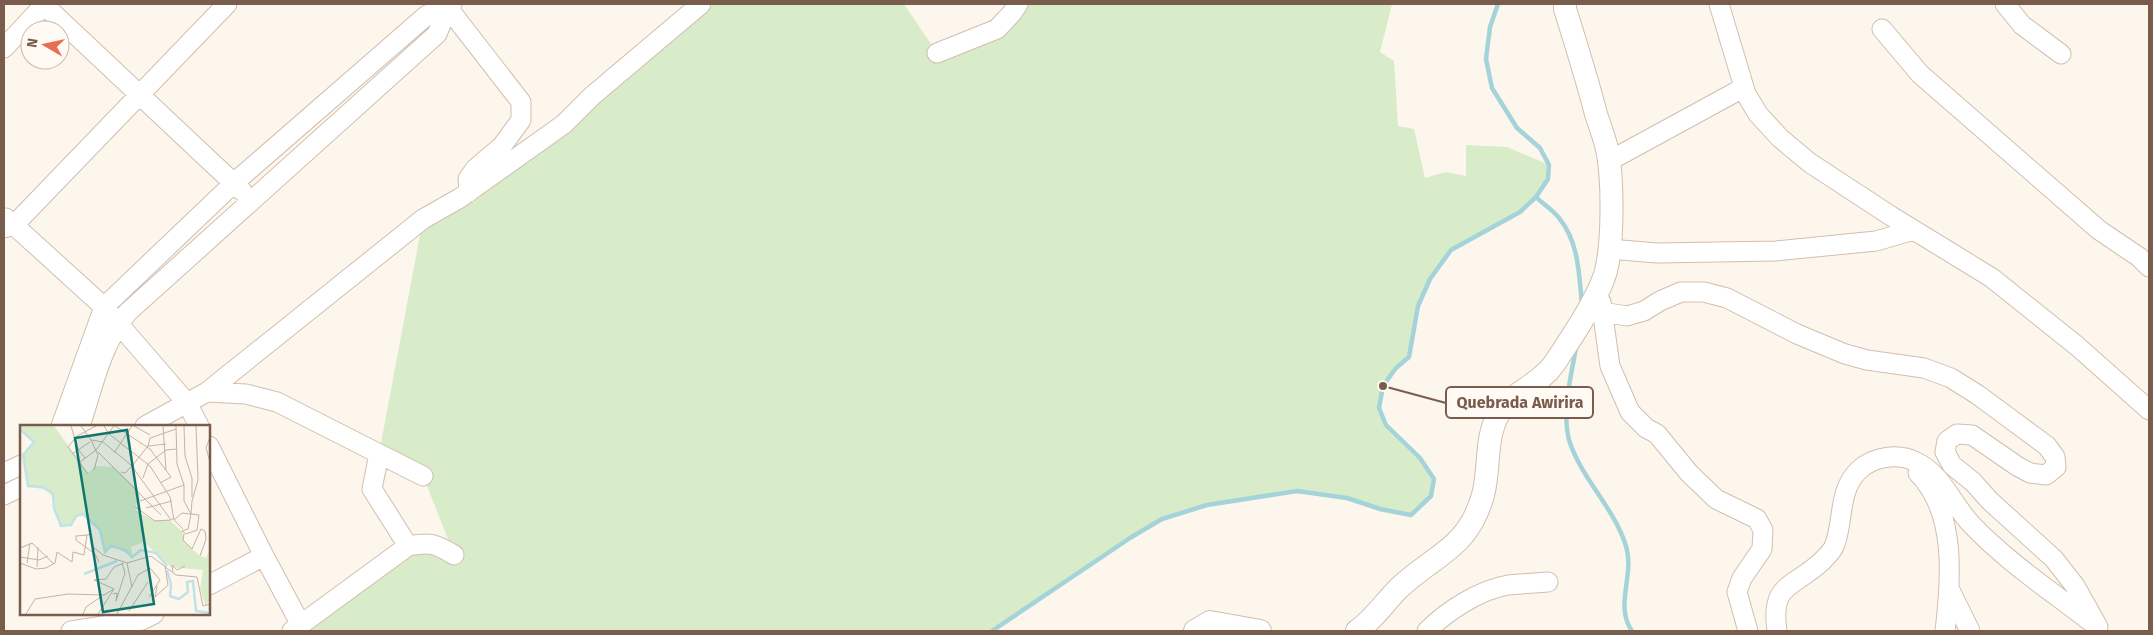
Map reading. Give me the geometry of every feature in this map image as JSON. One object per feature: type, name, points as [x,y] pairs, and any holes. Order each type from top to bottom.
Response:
[{"type":"street","points":[[4,48],[44,4],[235,182],[251,201]]},
{"type":"street","points":[[198,425],[187,403],[104,307],[7,223],[141,94],[226,4]]},
{"type":"street","points":[[148,425],[207,392],[423,219],[469,192],[564,124],[592,96],[701,4]]},
{"type":"street","points":[[937,53],[997,29],[1018,4]]},
{"type":"street","points":[[1357,631],[1399,588],[1453,547],[1464,535],[1471,524],[1483,493],[1492,432],[1500,412],[1504,405],[1516,394],[1539,381],[1553,365],[1599,288],[1605,272],[1611,222],[1609,161],[1565,4]]},
{"type":"street","points":[[1719,4],[1744,88],[1758,114],[1780,138],[1810,163],[1992,278],[2077,346],[2149,410]]},
{"type":"street","points":[[2005,4],[2022,25],[2061,54]]},
{"type":"street","points":[[448,5],[521,102],[521,120],[502,146],[475,169],[468,179],[469,192]]},
{"type":"street","points":[[61,425],[104,307],[235,182],[427,15],[448,5]]},
{"type":"street","points":[[80,425],[108,342],[118,324],[128,312],[437,34],[448,5]]},
{"type":"street","points":[[1882,29],[1920,74],[2099,230],[2139,257],[2149,267]]},
{"type":"street","points":[[1609,161],[1744,88]]},
{"type":"street","points":[[1609,249],[1657,253],[1776,251],[1876,241],[1914,230]]},
{"type":"street","points":[[1599,288],[1610,366],[1630,412],[1646,428],[1657,434],[1688,473],[1716,499],[1757,520],[1763,530],[1762,549],[1742,578],[1737,592],[1748,631]]},
{"type":"street","points":[[1602,312],[1628,316],[1644,311],[1660,301],[1681,292],[1704,292],[1727,298],[1797,334],[1845,354],[1867,360],[1924,368],[1950,378],[1978,395],[2047,446],[2055,456],[2056,467],[2046,475],[2030,472],[2017,466],[1972,435],[1958,434],[1947,441],[1946,452],[1952,465],[1973,482],[2054,559],[2075,586],[2100,629]]},
{"type":"street","points":[[207,392],[246,394],[277,402],[422,476]]},
{"type":"street","points":[[210,448],[264,556],[296,628],[408,546],[427,542],[438,545],[454,555]]},
{"type":"street","points":[[379,454],[372,489],[408,546]]},
{"type":"street","points":[[1777,631],[1775,617],[1779,596],[1789,584],[1812,570],[1835,546],[1841,508],[1848,485],[1860,469],[1876,459],[1896,457],[1916,461],[1937,477],[1977,530],[2002,553],[2100,629]]},
{"type":"street","points":[[1903,458],[1928,483],[1945,524],[1949,548],[1950,590],[1945,631]]},
{"type":"street","points":[[4,473],[20,465]]},
{"type":"street","points":[[4,495],[20,487]]},
{"type":"street","points":[[210,584],[264,556]]},
{"type":"street","points":[[1426,631],[1439,619],[1468,600],[1506,586],[1548,582]]},
{"type":"street","points":[[1950,590],[1970,631]]},
{"type":"street","points":[[70,631],[146,620]]},
{"type":"street","points":[[1195,631],[1210,622],[1260,631]]},
{"type":"green space","points":[[701,4],[904,4],[937,53],[997,29],[1018,4],[1392,4],[1380,52],[1394,61],[1398,126],[1414,129],[1425,178],[1446,172],[1466,176],[1466,145],[1507,147],[1549,165],[1548,179],[1536,197],[1520,212],[1451,250],[1430,279],[1418,306],[1409,357],[1396,368],[1383,386],[1379,408],[1386,425],[1420,458],[1434,479],[1431,496],[1411,515],[1380,509],[1347,498],[1297,491],[1207,505],[1162,519],[1130,538],[992,631],[292,631],[408,546],[454,554],[423,476],[379,454],[423,219],[460,198]]},
{"type":"waterway","points":[[992,631],[1130,538],[1162,519],[1207,505],[1297,491],[1347,498],[1380,509],[1411,515],[1431,496],[1434,479],[1420,458],[1386,425],[1379,408],[1383,386],[1396,368],[1409,357],[1418,306],[1430,279],[1451,250],[1520,212],[1536,197],[1548,179],[1549,165],[1540,148],[1517,128],[1492,88],[1486,59],[1490,27],[1498,4]]},
{"type":"waterway","points":[[1536,197],[1557,215],[1571,237],[1579,270],[1582,304]]},
{"type":"waterway","points":[[1576,348],[1568,396],[1567,432],[1576,456],[1614,519],[1626,546],[1628,568],[1625,611],[1632,631]]},
{"type":"place","name":"Quebrada Awirira","points":[[1383,386]]}]
